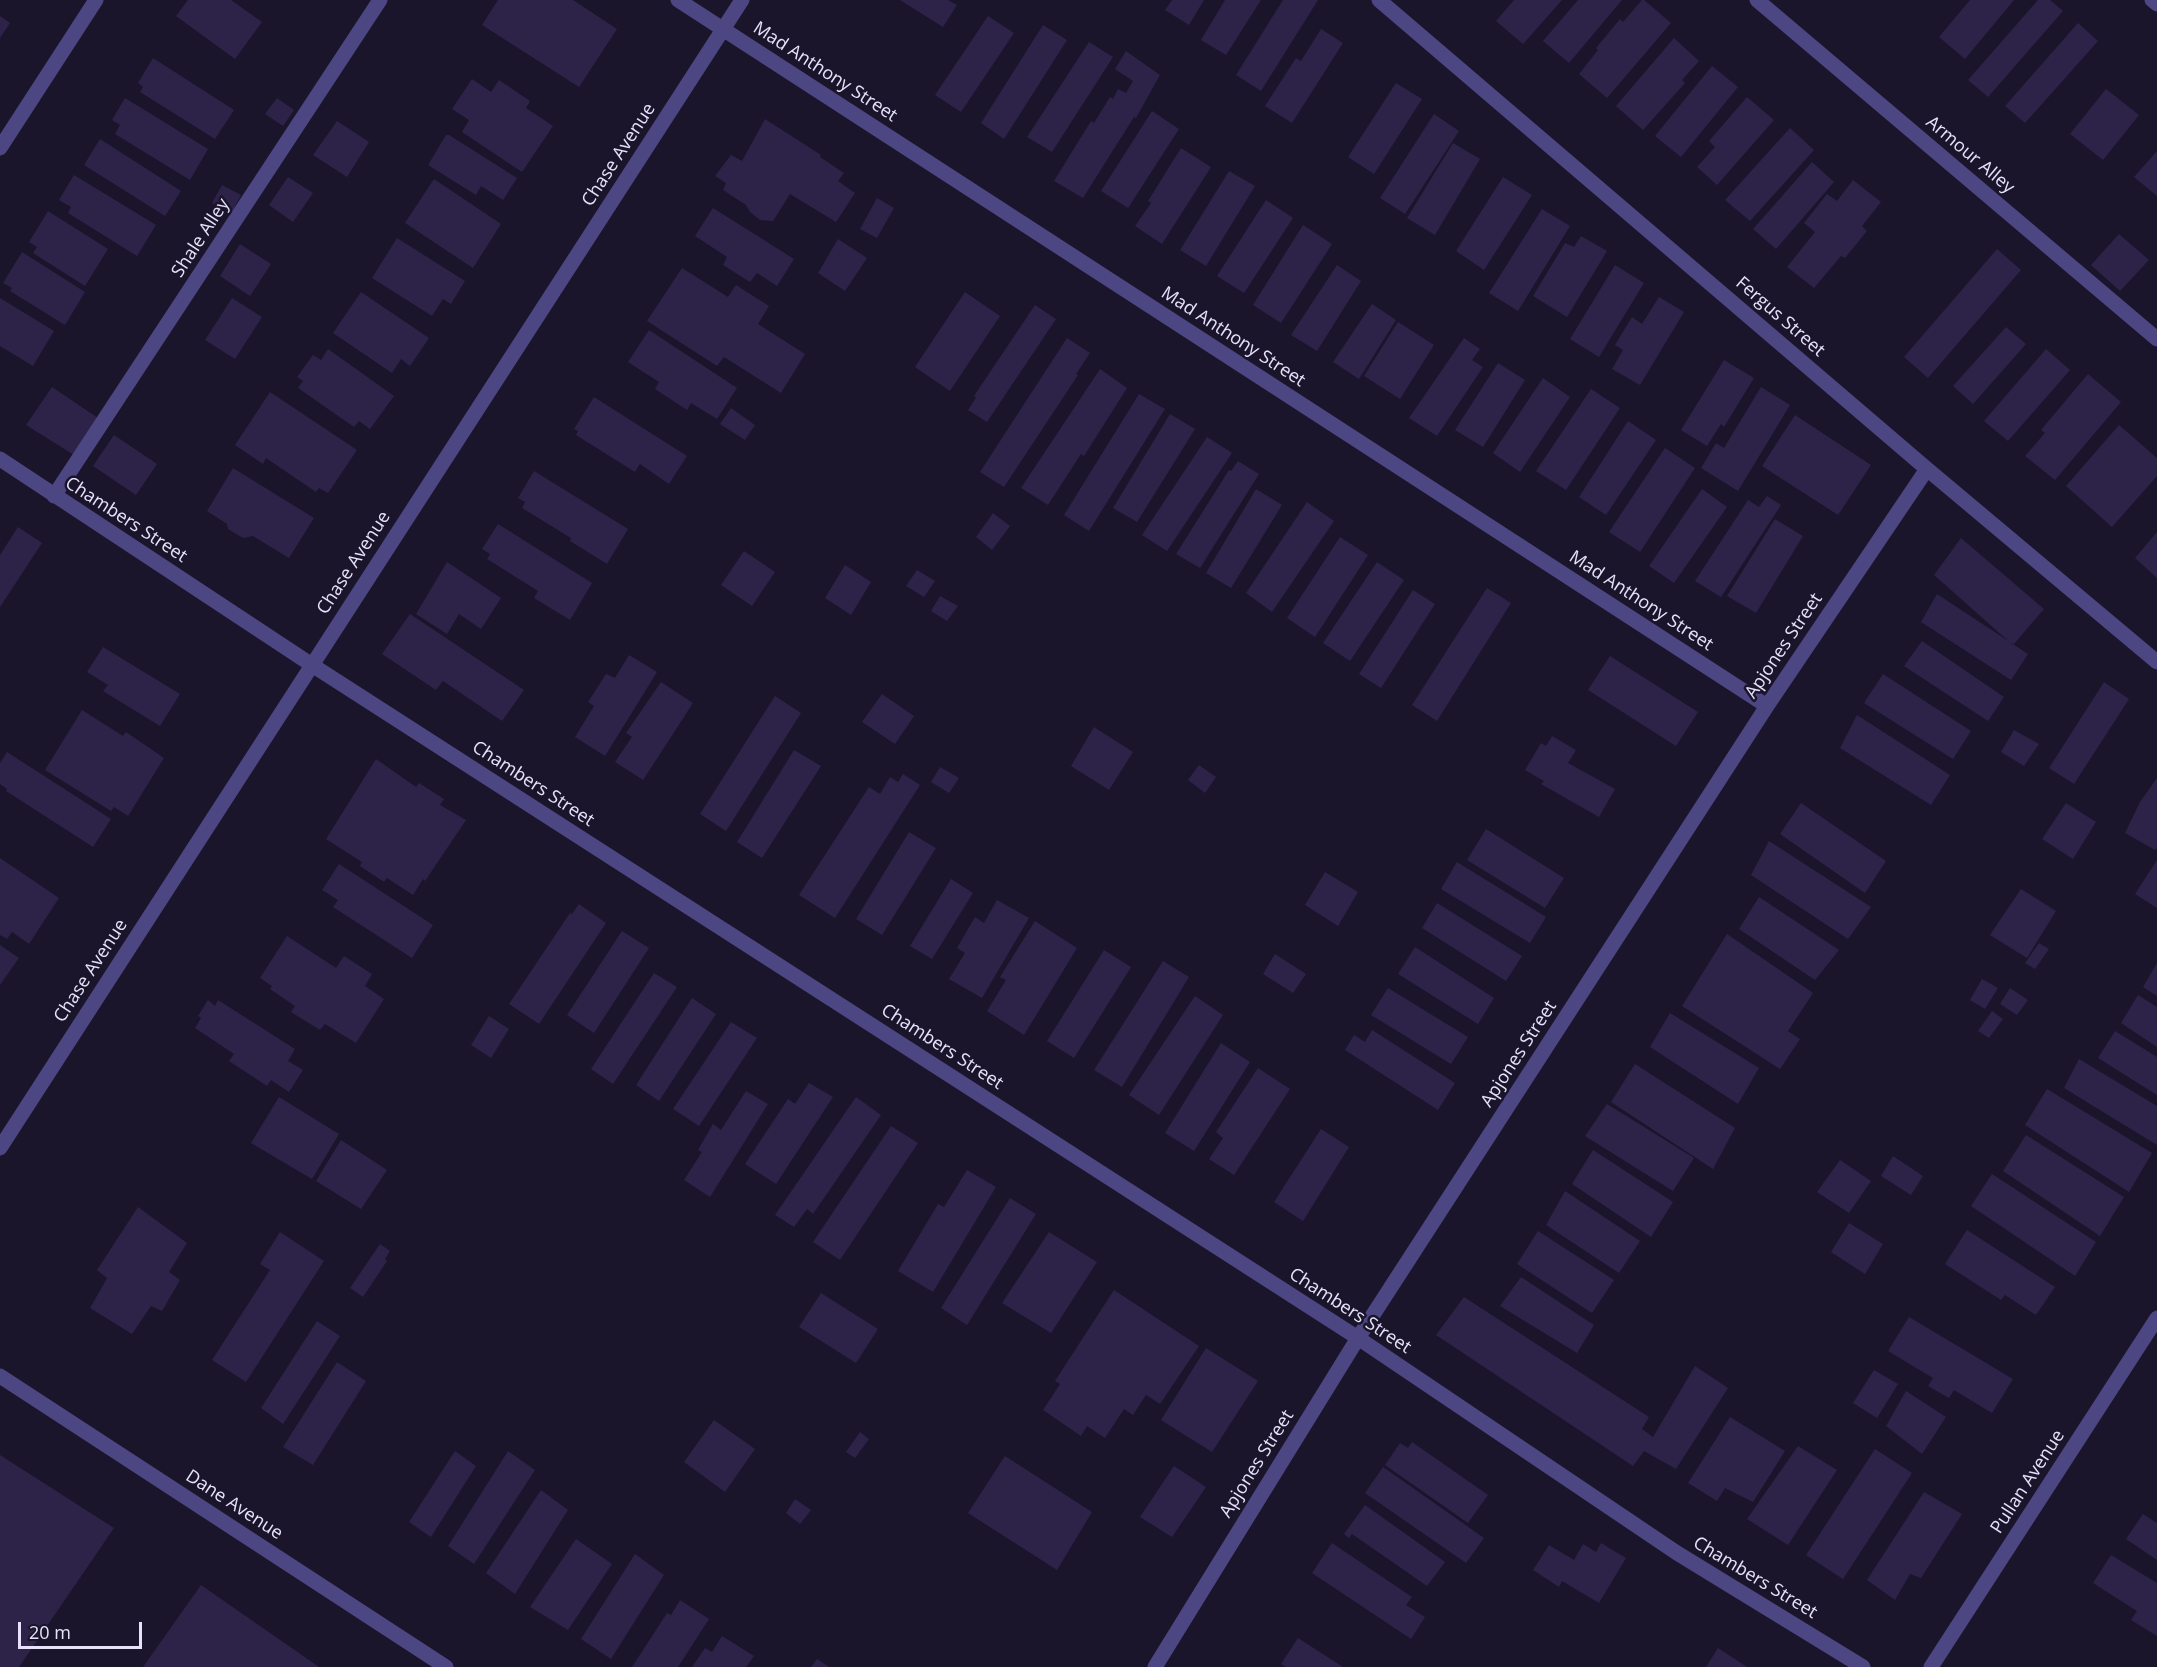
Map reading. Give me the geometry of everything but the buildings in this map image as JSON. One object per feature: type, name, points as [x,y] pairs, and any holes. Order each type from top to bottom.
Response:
[{"type":"street","points":[[0,148],[96,0]]},
{"type":"street","name":"Shale Alley","points":[[54,496],[380,0]]},
{"type":"street","name":"Mad Anthony Street","points":[[678,0],[1767,706]]},
{"type":"street","name":"Chase Avenue","points":[[0,1148],[742,0]]},
{"type":"street","name":"Fergus Street","points":[[1379,0],[1927,469],[2157,662]]},
{"type":"street","name":"Armour Alley","points":[[1757,0],[2157,339]]},
{"type":"street","points":[[2152,0],[2157,4]]},
{"type":"street","name":"Chambers Street","points":[[0,459],[312,665],[1358,1338],[1677,1553],[1863,1667]]},
{"type":"street","name":"Apjones Street","points":[[1155,1667],[1358,1338],[1767,706],[1927,469]]},
{"type":"street","name":"Pullan Avenue","points":[[1931,1667],[2157,1318]]},
{"type":"street","name":"Dane Avenue","points":[[0,1376],[430,1663],[446,1667]]}]
